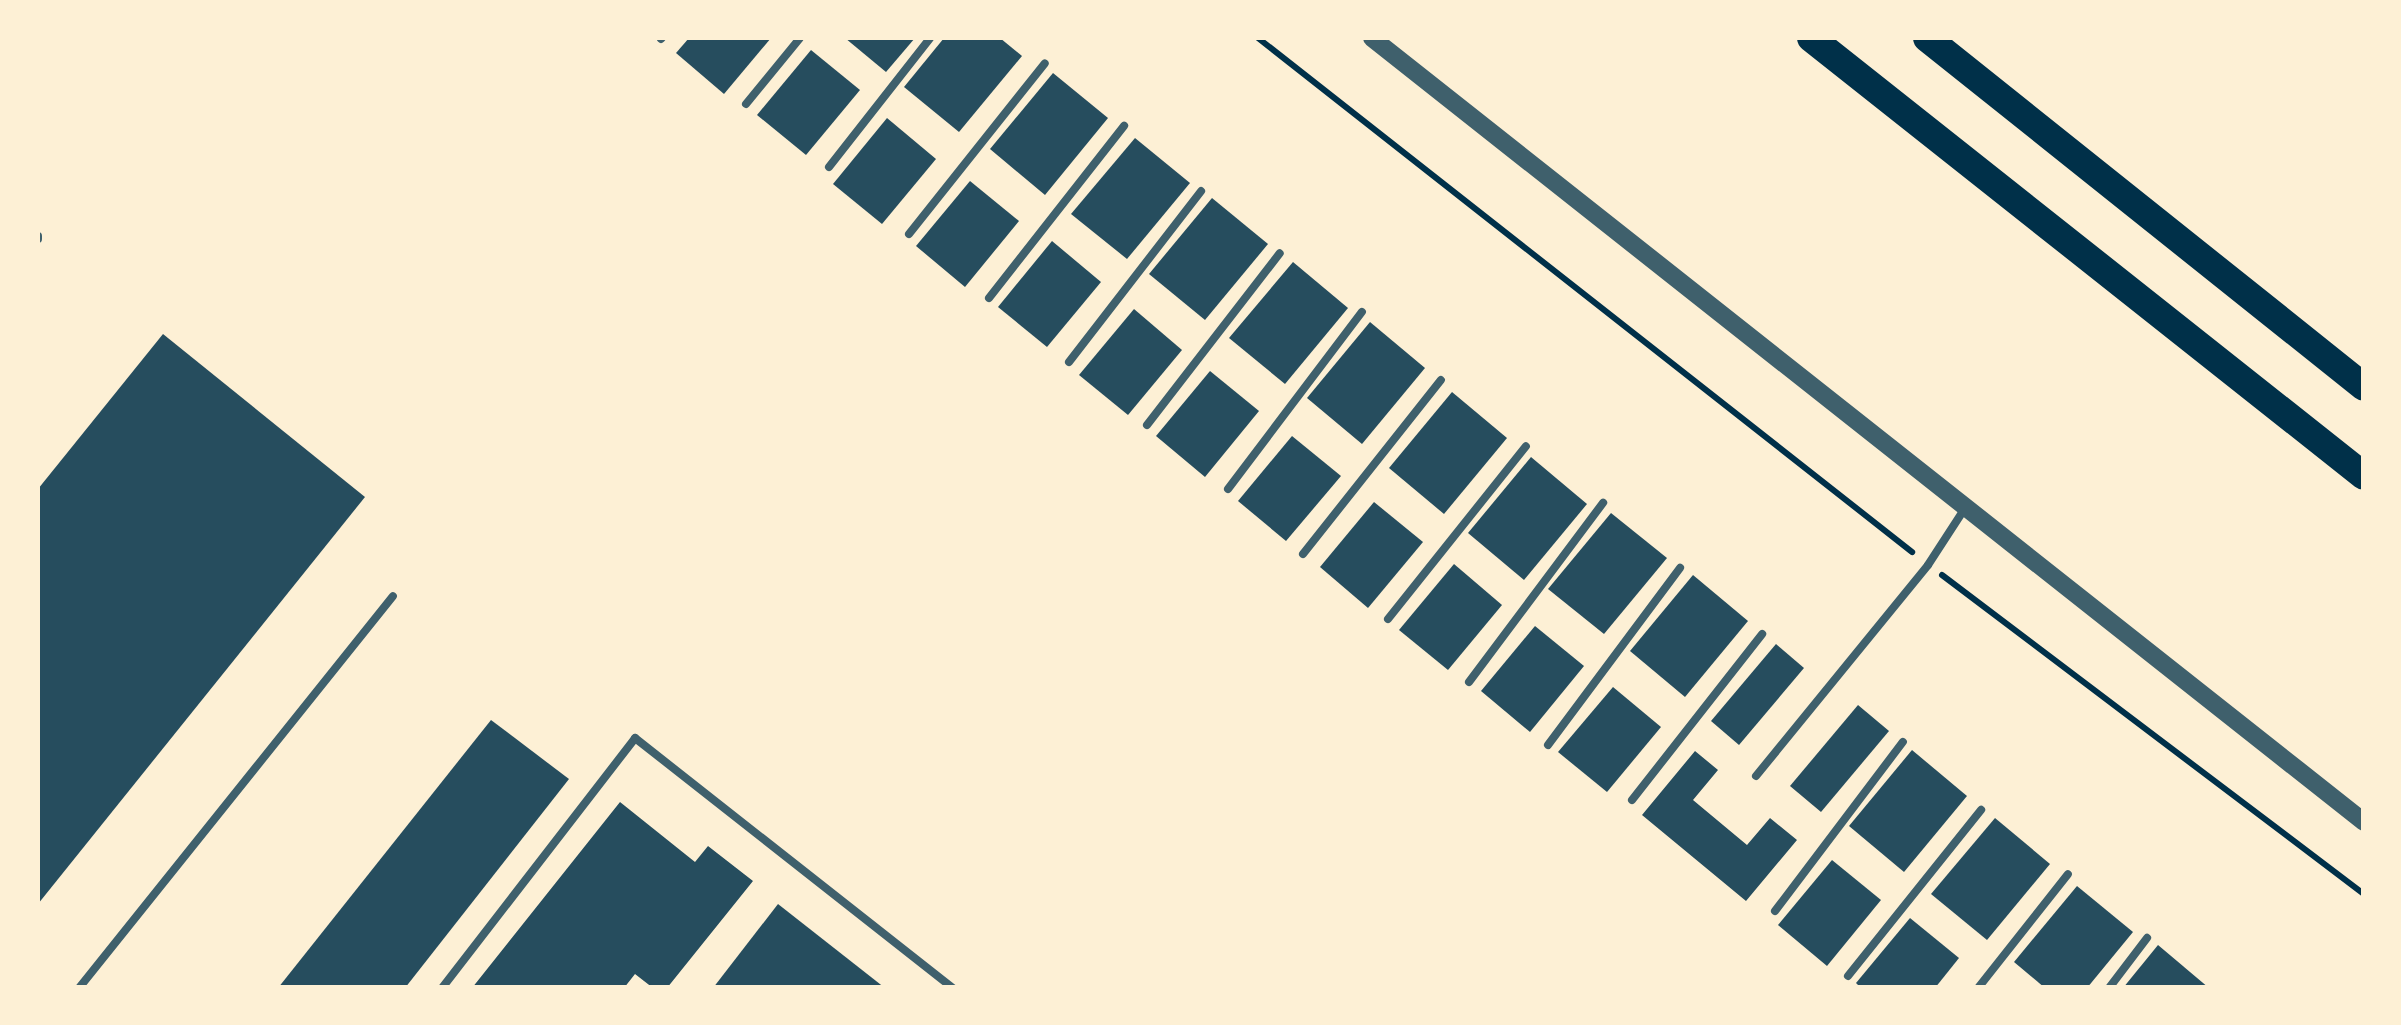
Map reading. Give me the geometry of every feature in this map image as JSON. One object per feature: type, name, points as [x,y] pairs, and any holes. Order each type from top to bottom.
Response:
[{"type":"highway","points":[[1811,38],[2364,476]]},
{"type":"highway","points":[[1927,38],[2364,387]]},
{"type":"street","points":[[1372,38],[2364,822]]},
{"type":"lane","points":[[746,104],[800,38]]},
{"type":"lane","points":[[828,167],[930,38]]},
{"type":"lane","points":[[908,234],[1045,63]]},
{"type":"lane","points":[[989,298],[1124,126]]},
{"type":"lane","points":[[1070,362],[1201,191]]},
{"type":"lane","points":[[1147,426],[1280,253]]},
{"type":"lane","points":[[1228,489],[1362,312]]},
{"type":"lane","points":[[1302,554],[1440,380]]},
{"type":"lane","points":[[1388,619],[1526,446]]},
{"type":"lane","points":[[1469,682],[1604,503]]},
{"type":"lane","points":[[1756,776],[1928,565],[1964,508]]},
{"type":"lane","points":[[1548,746],[1680,568]]},
{"type":"lane","points":[[79,988],[394,596]]},
{"type":"lane","points":[[1632,800],[1762,634]]},
{"type":"lane","points":[[442,988],[634,738],[953,988]]},
{"type":"lane","points":[[1775,911],[1903,742]]},
{"type":"lane","points":[[1848,976],[1981,810]]},
{"type":"lane","points":[[1978,988],[2068,874]]},
{"type":"lane","points":[[2109,988],[2148,938]]},
{"type":"path","points":[[1258,38],[1928,565],[2364,894]]},
{"type":"building","points":[[689,38],[771,38],[724,94],[676,53]]},
{"type":"building","points":[[845,38],[915,38],[886,72]]},
{"type":"building","points":[[944,38],[1000,38],[1022,56],[959,132],[904,87]]},
{"type":"building","points":[[811,50],[860,90],[806,155],[757,115]]},
{"type":"building","points":[[1053,73],[1108,118],[1045,195],[990,149]]},
{"type":"building","points":[[887,118],[936,159],[882,224],[833,184]]},
{"type":"building","points":[[1135,138],[1190,183],[1127,259],[1071,214]]},
{"type":"building","points":[[970,181],[1019,221],[965,287],[916,246]]},
{"type":"building","points":[[1212,198],[1268,244],[1205,320],[1149,274]]},
{"type":"building","points":[[1052,241],[1101,282],[1047,347],[998,307]]},
{"type":"building","points":[[1293,262],[1348,308],[1285,384],[1229,338]]},
{"type":"building","points":[[1134,309],[1182,350],[1128,415],[1079,375]]},
{"type":"building","points":[[1370,322],[1425,368],[1362,444],[1307,398]]},
{"type":"building","points":[[163,334],[365,497],[38,904],[38,489]]},
{"type":"building","points":[[1210,371],[1259,411],[1205,477],[1156,436]]},
{"type":"building","points":[[1452,392],[1507,438],[1444,514],[1389,468]]},
{"type":"building","points":[[1292,436],[1341,476],[1286,541],[1238,501]]},
{"type":"building","points":[[1531,457],[1587,504],[1524,580],[1468,533]]},
{"type":"building","points":[[1374,502],[1423,542],[1368,608],[1320,567]]},
{"type":"building","points":[[1611,513],[1667,558],[1604,634],[1548,589]]},
{"type":"building","points":[[1454,564],[1502,605],[1448,670],[1399,630]]},
{"type":"building","points":[[1693,575],[1748,621],[1685,697],[1630,651]]},
{"type":"building","points":[[1535,626],[1584,666],[1530,732],[1481,691]]},
{"type":"building","points":[[1776,644],[1804,668],[1739,745],[1711,721]]},
{"type":"building","points":[[1613,687],[1661,727],[1607,792],[1558,752]]},
{"type":"building","points":[[1858,705],[1889,731],[1821,812],[1790,786]]},
{"type":"building","points":[[491,720],[569,779],[405,988],[278,988]]},
{"type":"building","points":[[1912,750],[1967,796],[1904,872],[1849,826]]},
{"type":"building","points":[[1695,751],[1718,770],[1693,800],[1747,845],[1770,818],[1797,840],[1746,901],[1642,815]]},
{"type":"building","points":[[620,802],[695,862],[708,846],[753,881],[667,988],[653,988],[635,974],[624,988],[472,988]]},
{"type":"building","points":[[1995,818],[2050,864],[1987,940],[1931,894]]},
{"type":"building","points":[[1832,860],[1881,900],[1827,966],[1778,925]]},
{"type":"building","points":[[2077,886],[2133,932],[2087,988],[2045,988],[2014,962]]},
{"type":"building","points":[[778,904],[885,988],[713,988]]},
{"type":"building","points":[[1910,918],[1959,958],[1935,988],[1861,988],[1856,983]]},
{"type":"building","points":[[2158,945],[2209,988],[2123,988]]}]
